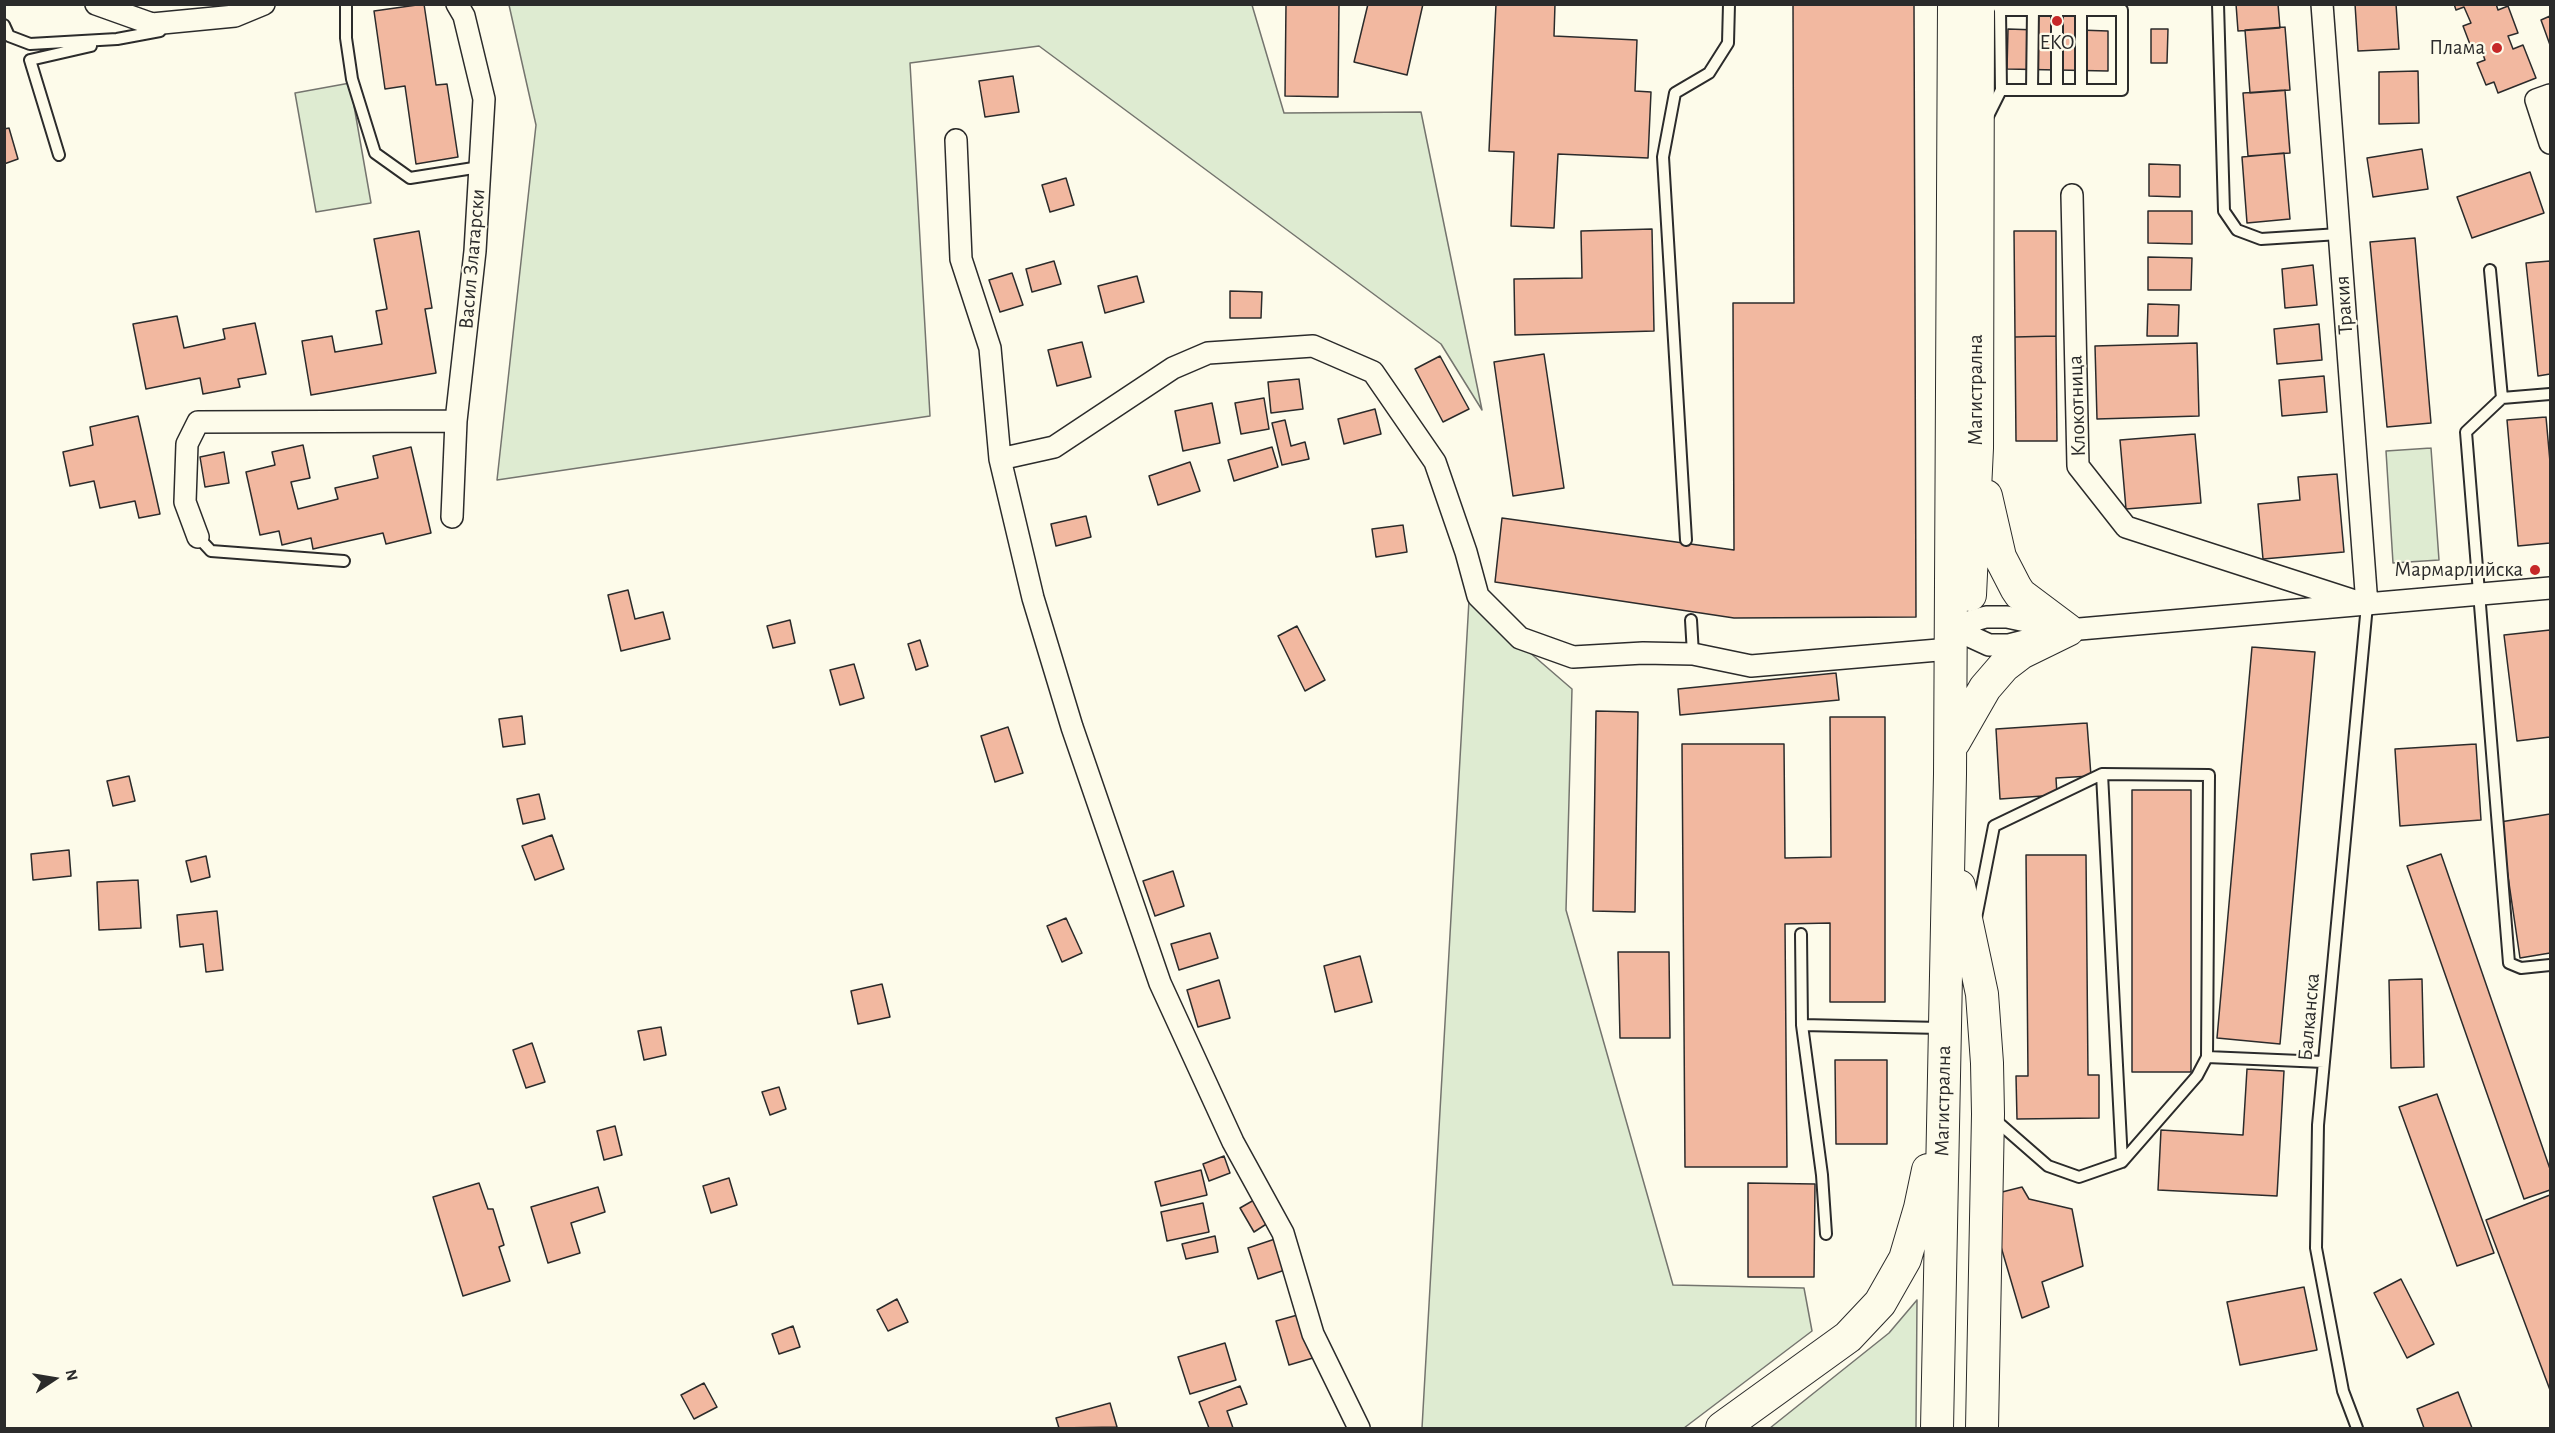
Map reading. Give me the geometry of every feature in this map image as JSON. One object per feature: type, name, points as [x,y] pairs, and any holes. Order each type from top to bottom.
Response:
[{"type":"main road","name":"Магистрална","points":[[1950,774],[1954,742],[1956,629],[1954,4]]},
{"type":"main road","name":"Магистрална","points":[[1937,1428],[1950,774],[1956,629],[1971,582],[1977,448],[1977,140],[1992,6]]},
{"type":"main road","points":[[1954,742],[1984,688],[2004,666],[2021,653],[2068,630],[2020,594],[2010,579],[2000,556],[1977,448]]},
{"type":"main road","points":[[1949,836],[1982,994],[1988,1114],[1982,1428]]},
{"type":"main road","points":[[1722,1428],[1848,1337],[1880,1303],[1905,1259],[1920,1208],[1943,1098]]},
{"type":"street","points":[[96,4],[152,24],[235,16],[264,4]]},
{"type":"street","name":"Васил Златарски","points":[[452,518],[456,421],[476,250],[484,99],[464,16],[457,4]]},
{"type":"street","name":"Тракия","points":[[2322,4],[2367,605]]},
{"type":"street","points":[[2550,94],[2536,100],[2550,143]]},
{"type":"street","points":[[956,140],[961,259],[990,348],[1000,459],[1033,598],[1065,705],[1160,983],[1233,1142],[1283,1233],[1312,1334],[1359,1428]]},
{"type":"street","name":"Клокотница","points":[[2072,195],[2078,466],[2126,527],[2367,605]]},
{"type":"street","points":[[1000,459],[1054,447],[1173,368],[1208,353],[1313,346],[1373,372],[1435,462],[1466,552],[1478,596],[1520,638],[1573,657],[1643,653],[1693,654],[1751,666],[1956,629],[1986,617],[2007,617],[2068,630],[2550,588]]},
{"type":"street","points":[[198,537],[185,502],[187,444],[198,422],[456,421]]},
{"type":"lane","points":[[346,4],[346,38],[352,80],[375,153],[411,178],[480,167]]},
{"type":"lane","points":[[1686,540],[1663,157],[1675,93],[1708,73],[1728,43],[1730,4]]},
{"type":"lane","points":[[2218,4],[2224,211],[2237,230],[2261,239],[2339,234]]},
{"type":"lane","points":[[1977,140],[2001,90],[1992,6],[2033,10],[2122,10],[2122,90],[2001,90]]},
{"type":"lane","points":[[2032,90],[2033,10]]},
{"type":"lane","points":[[2056,10],[2057,90]]},
{"type":"lane","points":[[2081,10],[2081,90]]},
{"type":"lane","points":[[59,155],[30,60],[117,39],[235,16]]},
{"type":"lane","points":[[4,25],[9,36],[30,44],[117,39]]},
{"type":"lane","points":[[2490,270],[2502,398]]},
{"type":"lane","points":[[2550,394],[2502,398],[2466,432],[2509,963],[2521,968],[2550,965]]},
{"type":"lane","points":[[198,537],[211,551],[344,561]]},
{"type":"lane","name":"Балканска","points":[[2357,1428],[2343,1391],[2316,1248],[2318,1125],[2367,605]]},
{"type":"lane","points":[[1691,620],[1693,654]]},
{"type":"lane","points":[[2102,774],[2122,1162]]},
{"type":"lane","points":[[1971,941],[1994,826],[2102,774],[2210,775],[2207,1057],[2197,1076],[2122,1162],[2079,1178],[2048,1166],[1988,1114]]},
{"type":"lane","points":[[1801,934],[1802,1025],[1822,1176],[1826,1234]]},
{"type":"lane","points":[[1802,1025],[1944,1028]]},
{"type":"lane","points":[[2207,1057],[2324,1062]]},
{"type":"green space","points":[[509,5],[1252,5],[1284,113],[1421,112],[1482,410],[1441,344],[1039,46],[910,63],[930,416],[497,480],[536,125]]},
{"type":"green space","points":[[350,83],[371,203],[316,212],[295,93]]},
{"type":"green space","points":[[2431,448],[2439,560],[2393,563],[2386,451]]},
{"type":"green space","points":[[1469,600],[1572,689],[1566,910],[1673,1285],[1804,1288],[1812,1331],[1684,1428],[1422,1428]]},
{"type":"green space","points":[[1917,1300],[1916,1428],[1770,1428],[1889,1333]]},
{"type":"building","points":[[424,4],[436,85],[447,84],[458,157],[416,164],[405,86],[385,89],[374,11]]},
{"type":"building","points":[[1286,4],[1339,4],[1338,97],[1285,96]]},
{"type":"building","points":[[1368,4],[1423,4],[1407,75],[1354,62]]},
{"type":"building","points":[[1496,4],[1555,4],[1554,36],[1637,40],[1635,91],[1651,92],[1648,158],[1558,154],[1554,228],[1511,226],[1514,152],[1489,151]]},
{"type":"building","points":[[1793,4],[1914,4],[1916,617],[1734,618],[1495,582],[1502,518],[1734,550],[1733,303],[1794,303]]},
{"type":"building","points":[[2037,4],[2079,4],[2079,30],[2108,31],[2108,71],[2007,69],[2008,29],[2037,30]]},
{"type":"building","points":[[2236,4],[2278,4],[2280,28],[2238,31]]},
{"type":"building","points":[[2355,4],[2396,4],[2399,49],[2358,51]]},
{"type":"building","name":"Плама","points":[[2454,4],[2496,4],[2498,10],[2508,6],[2518,33],[2508,36],[2513,49],[2523,45],[2536,78],[2498,93],[2494,82],[2486,85],[2477,63],[2485,60],[2479,44],[2471,47],[2463,26],[2471,23],[2464,7],[2456,10]]},
{"type":"building","points":[[2550,16],[2550,45],[2541,20]]},
{"type":"building","points":[[2285,27],[2290,90],[2250,93],[2245,30]]},
{"type":"building","points":[[2151,29],[2168,29],[2167,63],[2151,63]]},
{"type":"building","points":[[2418,71],[2419,123],[2379,124],[2379,72]]},
{"type":"building","points":[[1013,76],[1019,112],[985,117],[979,81]]},
{"type":"building","points":[[2285,90],[2290,153],[2248,156],[2243,93]]},
{"type":"building","points":[[9,128],[18,159],[4,164],[4,129]]},
{"type":"building","points":[[2422,149],[2428,189],[2373,197],[2367,158]]},
{"type":"building","points":[[2284,153],[2290,219],[2247,223],[2242,157]]},
{"type":"building","points":[[2149,164],[2180,165],[2180,197],[2149,196]]},
{"type":"building","points":[[2530,172],[2544,213],[2472,238],[2457,197]]},
{"type":"building","points":[[1066,178],[1074,205],[1050,212],[1042,185]]},
{"type":"building","points":[[2148,211],[2192,211],[2192,244],[2148,243]]},
{"type":"building","points":[[1652,229],[1654,331],[1515,335],[1514,279],[1582,278],[1581,231]]},
{"type":"building","points":[[419,231],[432,308],[425,309],[436,373],[311,395],[302,341],[332,336],[335,352],[382,344],[376,311],[387,309],[374,239]]},
{"type":"building","points":[[2014,231],[2056,231],[2056,336],[2015,337]]},
{"type":"building","points":[[2415,238],[2431,423],[2387,427],[2370,242]]},
{"type":"building","points":[[2148,257],[2192,258],[2191,290],[2148,290]]},
{"type":"building","points":[[1054,261],[1061,284],[1032,292],[1026,269]]},
{"type":"building","points":[[2550,261],[2550,374],[2538,376],[2526,263]]},
{"type":"building","points":[[2313,265],[2317,305],[2285,308],[2282,269]]},
{"type":"building","points":[[1012,273],[1023,305],[1000,312],[989,280]]},
{"type":"building","points":[[1137,276],[1144,302],[1105,313],[1098,286]]},
{"type":"building","points":[[1230,291],[1262,292],[1261,318],[1230,318]]},
{"type":"building","points":[[2148,304],[2179,305],[2178,336],[2147,336]]},
{"type":"building","points":[[177,316],[184,348],[225,339],[223,329],[255,323],[266,374],[238,379],[240,387],[203,394],[200,378],[146,389],[133,324]]},
{"type":"building","points":[[2319,324],[2322,360],[2277,364],[2274,329]]},
{"type":"building","points":[[2056,336],[2057,441],[2016,441],[2015,337]]},
{"type":"building","points":[[1082,342],[1091,377],[1057,386],[1048,350]]},
{"type":"building","points":[[2197,343],[2199,416],[2097,419],[2095,346]]},
{"type":"building","points":[[1544,354],[1564,488],[1513,496],[1494,362]]},
{"type":"building","points":[[1440,356],[1469,409],[1443,422],[1415,369]]},
{"type":"building","points":[[2324,376],[2327,412],[2282,416],[2279,380]]},
{"type":"building","points":[[1299,379],[1303,409],[1271,413],[1268,382]]},
{"type":"building","points":[[1264,398],[1269,429],[1241,434],[1235,403]]},
{"type":"building","points":[[1212,403],[1220,443],[1183,451],[1175,411]]},
{"type":"building","points":[[1375,409],[1381,434],[1344,444],[1338,419]]},
{"type":"building","points":[[138,416],[160,514],[139,518],[135,501],[100,508],[94,481],[70,486],[63,452],[93,445],[90,427]]},
{"type":"building","points":[[2546,417],[2550,462],[2550,543],[2518,546],[2507,420]]},
{"type":"building","points":[[1285,420],[1291,446],[1305,442],[1309,459],[1282,465],[1272,423]]},
{"type":"building","points":[[2195,434],[2201,503],[2126,509],[2120,440]]},
{"type":"building","points":[[303,445],[310,478],[291,482],[298,509],[338,499],[335,488],[378,478],[373,456],[411,447],[431,533],[386,544],[383,533],[313,549],[311,538],[282,545],[279,531],[260,535],[246,472],[275,465],[272,452]]},
{"type":"building","points":[[1272,447],[1278,467],[1234,481],[1228,460]]},
{"type":"building","points":[[224,452],[229,483],[205,487],[200,457]]},
{"type":"building","points":[[1190,462],[1200,491],[1158,505],[1149,476]]},
{"type":"building","points":[[2337,474],[2344,552],[2263,559],[2258,504],[2300,500],[2298,477]]},
{"type":"building","points":[[1086,516],[1091,537],[1056,546],[1051,524]]},
{"type":"building","points":[[1403,525],[1407,552],[1376,557],[1372,529]]},
{"type":"building","points":[[628,590],[635,619],[663,612],[670,639],[621,651],[608,595]]},
{"type":"building","points":[[790,620],[795,643],[773,648],[767,626]]},
{"type":"building","points":[[1297,626],[1325,680],[1305,691],[1278,636]]},
{"type":"building","points":[[2550,630],[2550,737],[2517,741],[2504,635]]},
{"type":"building","points":[[920,640],[928,666],[916,670],[908,644]]},
{"type":"building","points":[[2252,647],[2315,652],[2280,1044],[2217,1038]]},
{"type":"building","points":[[854,664],[864,698],[840,705],[830,670]]},
{"type":"building","points":[[1836,673],[1839,700],[1680,715],[1678,689]]},
{"type":"building","points":[[1596,711],[1638,712],[1635,912],[1593,911]]},
{"type":"building","points":[[522,716],[525,744],[503,747],[499,719]]},
{"type":"building","points":[[1830,717],[1885,717],[1885,1002],[1830,1002],[1830,923],[1785,924],[1787,1167],[1685,1167],[1682,744],[1784,744],[1785,858],[1831,857]]},
{"type":"building","points":[[2087,723],[2091,776],[2056,778],[2057,795],[2000,799],[1996,729]]},
{"type":"building","points":[[1008,727],[1023,773],[995,782],[981,736]]},
{"type":"building","points":[[2476,744],[2481,820],[2400,826],[2395,749]]},
{"type":"building","points":[[129,776],[135,801],[113,806],[107,781]]},
{"type":"building","points":[[2132,790],[2191,790],[2191,1072],[2132,1072]]},
{"type":"building","points":[[539,794],[545,819],[523,824],[517,799]]},
{"type":"building","points":[[2550,814],[2550,953],[2520,958],[2500,822]]},
{"type":"building","points":[[552,835],[564,869],[535,880],[522,846]]},
{"type":"building","points":[[69,850],[71,876],[33,880],[31,854]]},
{"type":"building","points":[[2441,854],[2550,1169],[2550,1190],[2524,1199],[2407,866]]},
{"type":"building","points":[[2026,855],[2086,855],[2088,1075],[2099,1075],[2099,1118],[2017,1119],[2016,1076],[2028,1076]]},
{"type":"building","points":[[206,856],[210,877],[191,882],[186,861]]},
{"type":"building","points":[[1173,871],[1184,906],[1155,916],[1143,881]]},
{"type":"building","points":[[138,880],[141,928],[99,930],[97,882]]},
{"type":"building","points":[[217,911],[223,970],[206,972],[203,944],[180,947],[177,915]]},
{"type":"building","points":[[1066,918],[1082,953],[1062,962],[1047,926]]},
{"type":"building","points":[[1210,933],[1218,958],[1179,970],[1171,944]]},
{"type":"building","points":[[1618,952],[1669,952],[1670,1038],[1620,1038]]},
{"type":"building","points":[[1360,956],[1372,1002],[1335,1012],[1324,966]]},
{"type":"building","points":[[2422,979],[2424,1067],[2391,1068],[2389,980]]},
{"type":"building","points":[[1219,980],[1230,1018],[1198,1027],[1187,990]]},
{"type":"building","points":[[882,984],[890,1017],[858,1024],[851,991]]},
{"type":"building","points":[[661,1027],[666,1055],[644,1060],[638,1031]]},
{"type":"building","points":[[532,1043],[545,1082],[526,1088],[513,1050]]},
{"type":"building","points":[[1835,1060],[1887,1060],[1887,1144],[1836,1144]]},
{"type":"building","points":[[2247,1069],[2284,1071],[2277,1196],[2158,1190],[2161,1130],[2243,1135]]},
{"type":"building","points":[[779,1087],[786,1109],[770,1115],[762,1092]]},
{"type":"building","points":[[2437,1094],[2494,1253],[2457,1266],[2399,1107]]},
{"type":"building","points":[[615,1126],[622,1155],[604,1160],[597,1131]]},
{"type":"building","points":[[1224,1156],[1230,1173],[1209,1181],[1203,1164]]},
{"type":"building","points":[[1201,1170],[1207,1195],[1161,1206],[1155,1182]]},
{"type":"building","points":[[729,1178],[737,1205],[711,1213],[703,1186]]},
{"type":"building","points":[[479,1183],[488,1209],[493,1209],[504,1245],[499,1247],[510,1281],[463,1296],[433,1197]]},
{"type":"building","points":[[1748,1183],[1815,1184],[1814,1277],[1748,1277]]},
{"type":"building","points":[[598,1187],[605,1212],[571,1223],[580,1253],[548,1263],[531,1207]]},
{"type":"building","points":[[2022,1187],[2029,1199],[2072,1209],[2083,1266],[2042,1282],[2049,1307],[2022,1318],[1994,1223],[1994,1194]]},
{"type":"building","points":[[2550,1195],[2550,1390],[2486,1220]]},
{"type":"building","points":[[1254,1200],[1268,1223],[1254,1232],[1240,1208]]},
{"type":"building","points":[[1203,1203],[1209,1232],[1167,1241],[1161,1212]]},
{"type":"building","points":[[1215,1236],[1218,1252],[1186,1259],[1182,1244]]},
{"type":"building","points":[[1275,1239],[1285,1270],[1258,1279],[1248,1248]]},
{"type":"building","points":[[2401,1279],[2434,1344],[2407,1358],[2374,1293]]},
{"type":"building","points":[[2304,1287],[2317,1350],[2240,1365],[2227,1302]]},
{"type":"building","points":[[897,1299],[908,1322],[888,1331],[877,1310]]},
{"type":"building","points":[[1301,1314],[1313,1358],[1289,1365],[1276,1321]]},
{"type":"building","points":[[793,1326],[800,1347],[779,1354],[772,1334]]},
{"type":"building","points":[[1225,1343],[1236,1380],[1190,1394],[1178,1357]]},
{"type":"building","points":[[704,1383],[717,1407],[694,1419],[681,1395]]},
{"type":"building","points":[[1240,1386],[1247,1404],[1227,1411],[1233,1428],[1209,1428],[1199,1402]]},
{"type":"building","points":[[2458,1392],[2472,1428],[2424,1428],[2417,1409]]},
{"type":"building","points":[[1110,1403],[1117,1427],[1059,1428],[1056,1418]]},
{"type":"place","name":"EKO","points":[[2057,21]]},
{"type":"place","name":"Плама","points":[[2497,48]]},
{"type":"place","name":"Мармарлийска","points":[[2535,570]]}]
